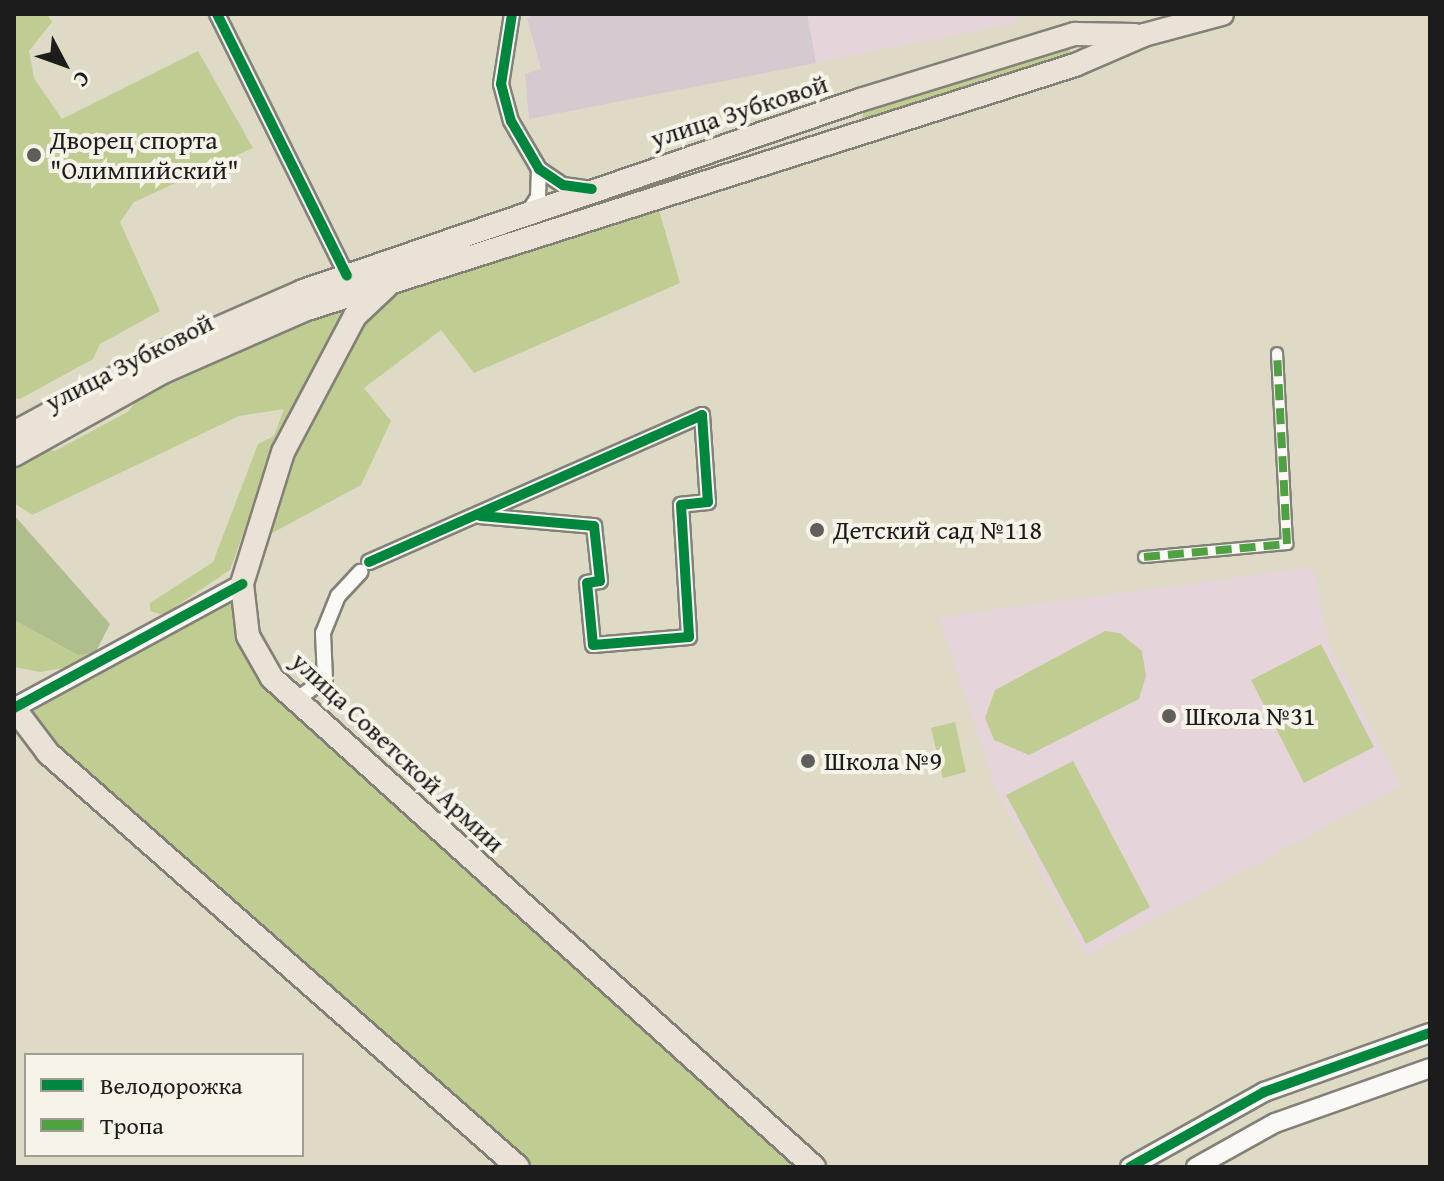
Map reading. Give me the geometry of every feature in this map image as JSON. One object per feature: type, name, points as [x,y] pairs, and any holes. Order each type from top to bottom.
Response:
[{"type":"main road","name":"улица Зубковой","points":[[14,455],[163,372],[304,310],[356,280],[393,280],[802,153],[1075,65],[1144,35],[1222,14]]},
{"type":"main road","name":"улица Зубковой","points":[[14,433],[155,356],[529,211],[794,121],[1075,34],[1144,35]]},
{"type":"main road","points":[[1075,34],[1086,41],[1087,52],[1075,65]]},
{"type":"main road","points":[[860,100],[853,112],[859,124],[870,129]]},
{"type":"main road","points":[[829,110],[843,115],[848,128],[839,141]]},
{"type":"main road","points":[[794,121],[802,153]]},
{"type":"main road","points":[[653,169],[668,175],[671,186],[657,196]]},
{"type":"main road","points":[[355,316],[356,280]]},
{"type":"main road","name":"улица Советской Армии","points":[[393,280],[355,316],[283,452],[242,584],[248,636],[272,678],[814,1167]]},
{"type":"main road","points":[[14,708],[48,753],[518,1167]]},
{"type":"street","points":[[217,14],[356,280]]},
{"type":"street","points":[[512,14],[501,61],[504,103],[539,169],[563,185],[592,189]]},
{"type":"street","points":[[529,211],[538,197],[539,169]]},
{"type":"street","points":[[1144,557],[1287,544],[1277,353]]},
{"type":"street","points":[[296,700],[325,679],[323,633],[338,596],[365,567],[702,415],[708,502],[681,505],[689,637],[593,645],[587,583],[600,581],[594,526],[480,516]]},
{"type":"street","points":[[14,708],[242,584]]},
{"type":"street","points":[[1130,1167],[1264,1092],[1430,1033]]},
{"type":"street","points":[[1196,1167],[1275,1123],[1430,1068]]},
{"type":"shaded area","points":[[537,14],[807,14],[816,63],[529,119],[525,74],[541,69],[527,18]]},
{"type":"shaded area","points":[[807,14],[1016,14],[1018,23],[816,63]]},
{"type":"shaded area","name":"Школа №31","points":[[1313,567],[1330,647],[1401,786],[1086,956],[996,789],[939,617]]},
{"type":"green space","points":[[14,14],[47,14],[52,22],[29,51],[34,78],[62,119],[198,51],[253,148],[134,202],[120,222],[160,311],[100,344],[93,359],[20,399],[14,398]]},
{"type":"green space","points":[[1068,47],[1072,55],[871,122],[862,117],[866,106]]},
{"type":"green space","points":[[653,180],[647,190],[394,274],[392,267]]},
{"type":"green space","points":[[659,210],[680,283],[474,373],[441,330],[364,388],[391,421],[361,485],[263,538],[292,456],[363,323],[397,288]]},
{"type":"green space","points":[[346,313],[274,448],[230,570],[163,615],[150,611],[150,603],[213,562],[258,444],[274,436],[284,409],[239,416],[32,515],[14,503],[14,469],[44,449],[55,451],[129,411],[140,395],[270,333],[317,314]]},
{"type":"green space","points":[[14,515],[110,624],[95,653],[78,655],[14,620]]},
{"type":"green space","points":[[234,599],[239,639],[800,1167],[533,1167],[49,745],[30,713]]},
{"type":"green space","points":[[14,620],[78,655],[95,653],[68,667],[40,672],[14,667]]},
{"type":"green space","points":[[1105,631],[1120,633],[1142,651],[1146,676],[1139,699],[1029,755],[994,740],[985,718],[995,690]]},
{"type":"green space","points":[[1321,644],[1374,747],[1304,783],[1251,680]]},
{"type":"green space","points":[[955,722],[966,772],[943,778],[931,728]]},
{"type":"green space","points":[[1073,761],[1150,907],[1086,944],[1006,795]]},
{"type":"marked path","points":[[1144,557],[1287,544],[1277,353]]},
{"type":"cycle path","points":[[217,14],[347,276]]},
{"type":"cycle path","points":[[512,14],[501,84],[511,121],[539,169],[563,185],[592,189]]},
{"type":"cycle path","points":[[369,562],[702,415],[708,502],[681,505],[689,637],[593,645],[587,583],[600,581],[594,526],[480,516]]},
{"type":"cycle path","points":[[14,708],[242,584]]},
{"type":"cycle path","points":[[1130,1167],[1264,1092],[1430,1033]]},
{"type":"place","name":"Дворец спорта \"Олимпийский\"","points":[[34,155]]},
{"type":"place","name":"Детский сад №118","points":[[817,530]]},
{"type":"place","name":"Школа №31","points":[[1169,716]]},
{"type":"place","name":"Школа №9","points":[[808,761]]}]
